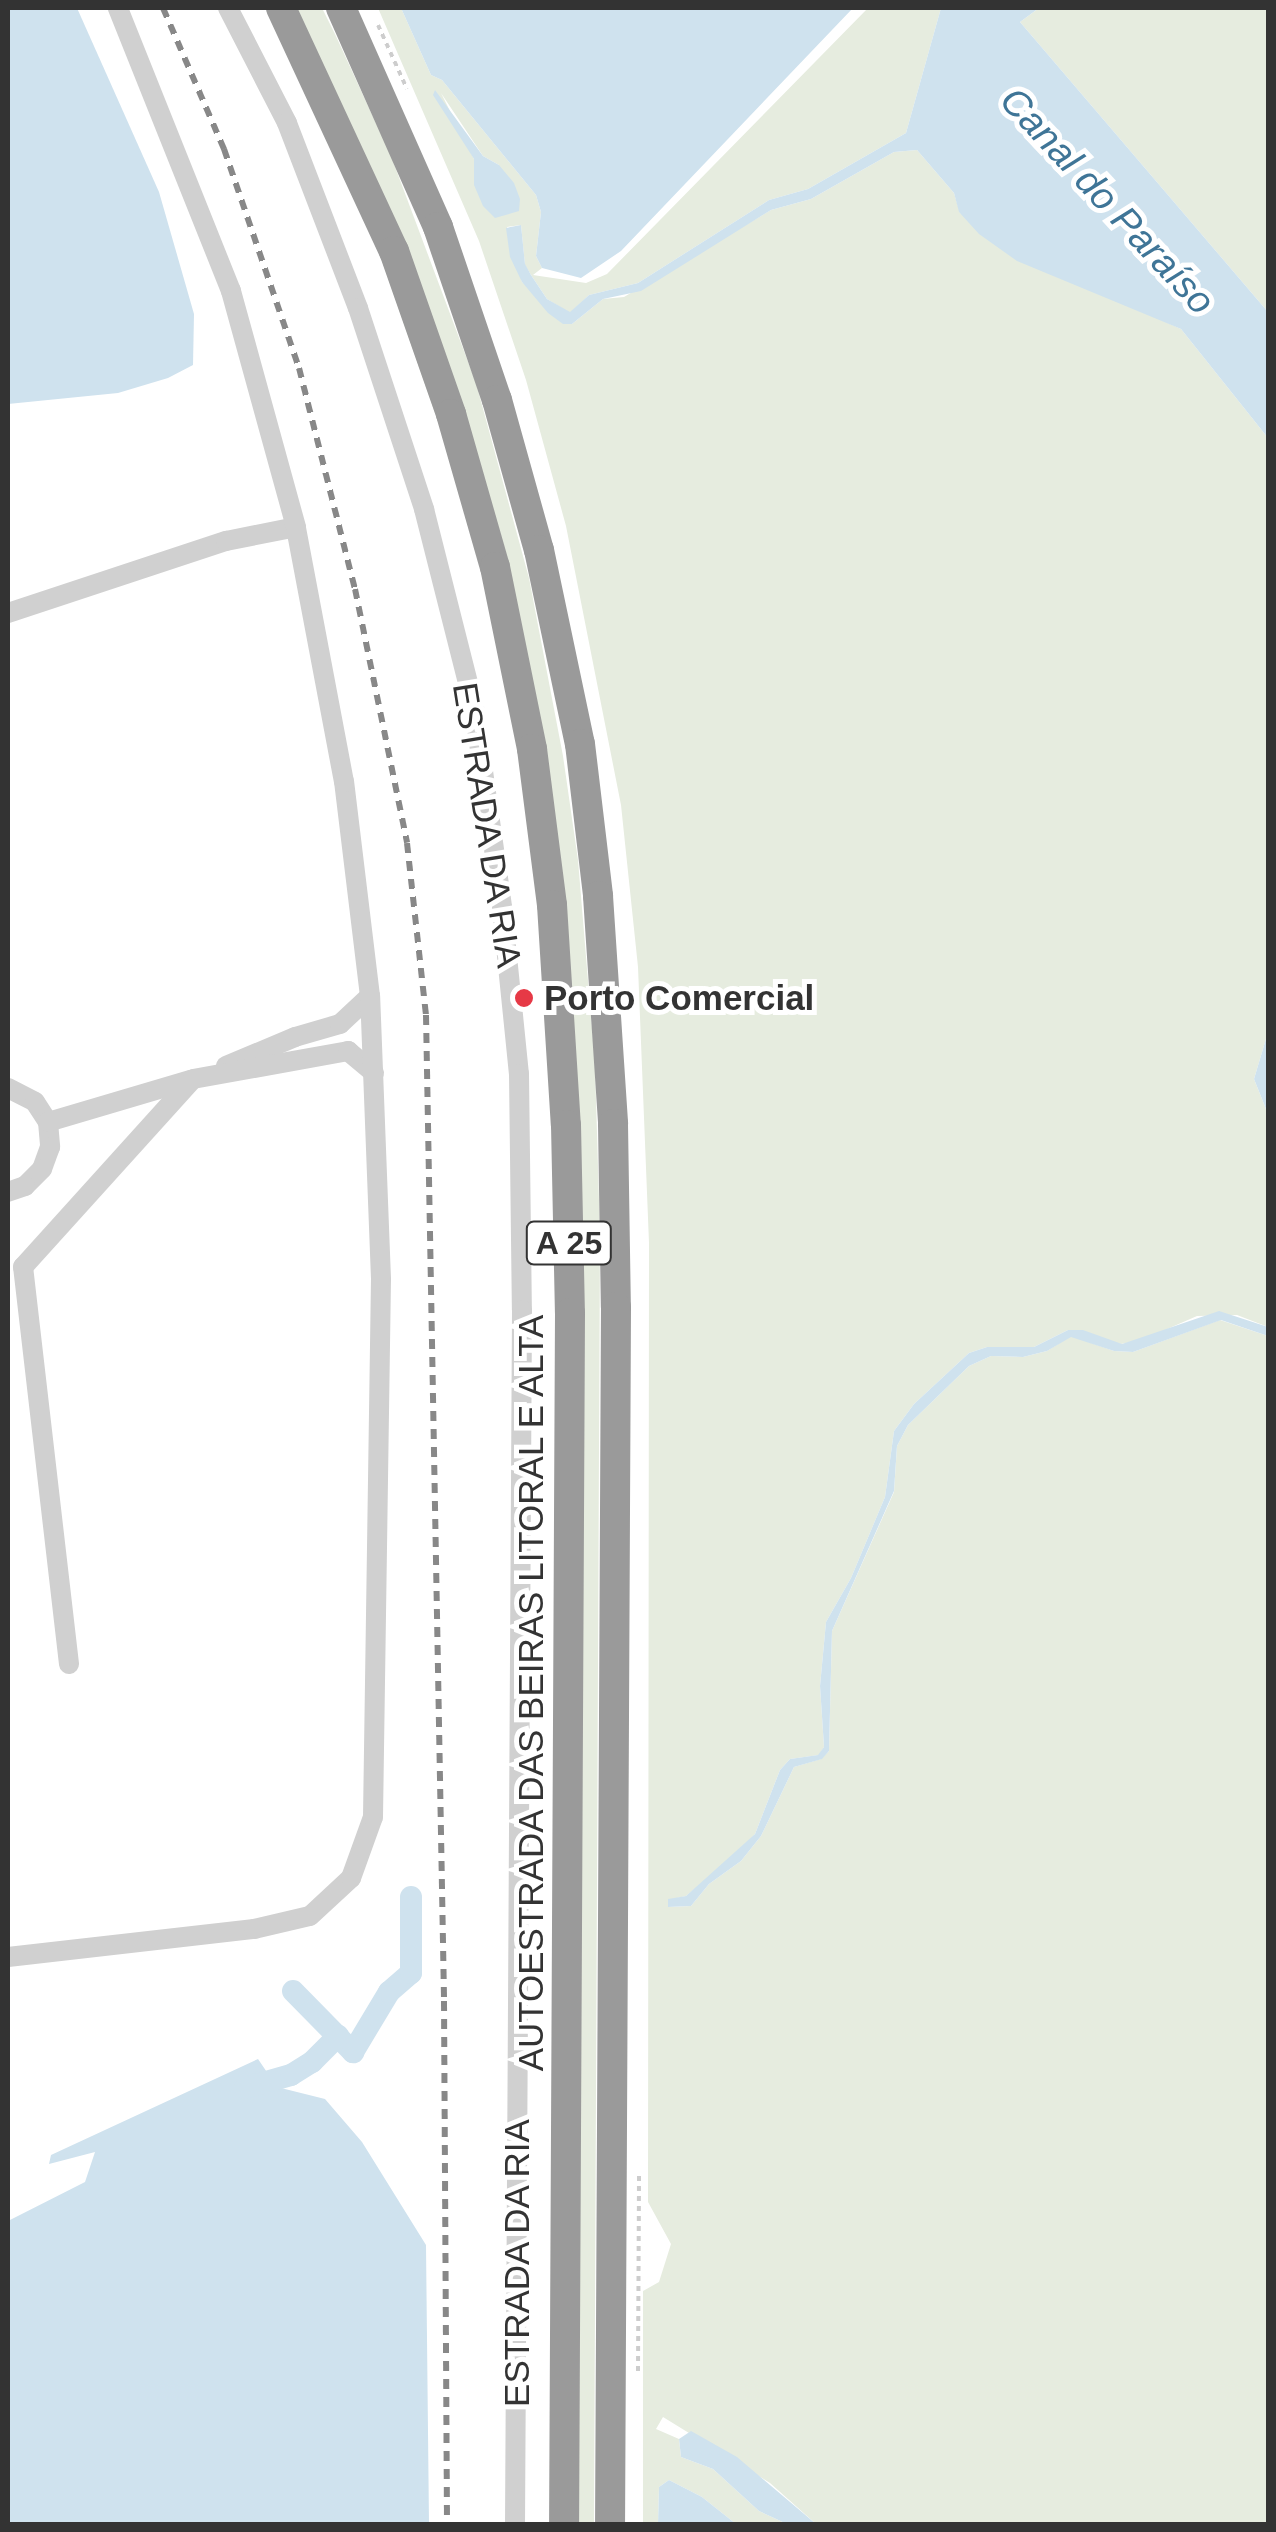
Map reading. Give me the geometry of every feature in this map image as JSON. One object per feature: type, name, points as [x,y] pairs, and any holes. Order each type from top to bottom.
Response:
[{"type":"highway","name":"AUTOESTRADA DAS BEIRAS LITORAL E ALTA","points":[[281,8],[394,252],[451,414],[495,566],[532,748],[552,905],[566,1124],[570,1312],[564,2524]]},
{"type":"highway","name":"A 25","points":[[341,8],[438,227],[497,400],[539,550],[580,744],[598,896],[613,1124],[616,1307],[610,2524]]},
{"type":"street","points":[[8,1956],[273,1925],[310,1916],[351,1878],[373,1818],[381,1280],[370,996],[344,782],[296,527],[230,292],[118,8]]},
{"type":"street","name":"ESTRADA DA RIA","points":[[228,8],[287,123],[358,308],[424,509],[474,707],[502,907],[519,1074],[522,1310],[515,2524]]},
{"type":"street","points":[[8,613],[226,542],[296,527]]},
{"type":"street","points":[[69,1664],[23,1267],[194,1079],[295,1037],[340,1024],[370,996]]},
{"type":"street","points":[[48,1122],[194,1079],[348,1051],[374,1072]]},
{"type":"street","points":[[8,1088],[35,1102],[48,1122],[50,1146],[42,1169],[24,1186],[8,1192]]},
{"type":"shaded area","points":[[294,8],[322,8],[335,34],[391,156],[476,383],[529,578],[563,756],[578,860],[595,1065],[600,1235],[594,2524],[575,2524],[581,1302],[530,686]]},
{"type":"shaded area","points":[[378,8],[401,8],[431,75],[442,80],[536,195],[541,212],[536,256],[542,268],[533,275],[586,283],[607,274],[868,8],[941,8],[906,133],[808,189],[769,200],[638,283],[589,295],[570,313],[547,299],[525,265],[521,225],[507,227],[522,282],[572,324],[603,299],[624,297],[771,210],[811,199],[894,152],[917,150],[954,193],[960,213],[1108,296],[1181,329],[1268,438],[1268,1032],[1254,1079],[1268,1114],[1268,1327],[1237,1315],[1197,1316],[1142,1340],[1121,1344],[1068,1330],[1034,1347],[987,1347],[969,1353],[914,1404],[894,1431],[885,1497],[851,1578],[826,1622],[820,1686],[824,1747],[819,1755],[790,1759],[780,1770],[755,1834],[737,1854],[686,1896],[668,1900],[669,1907],[691,1906],[709,1884],[741,1861],[761,1836],[794,1767],[821,1759],[829,1751],[832,1631],[894,1492],[897,1446],[908,1425],[969,1366],[991,1356],[1023,1357],[1047,1351],[1071,1336],[1114,1351],[1133,1352],[1220,1320],[1268,1336],[1268,2524],[816,2524],[770,2483],[663,2417],[656,2429],[679,2439],[681,2457],[713,2469],[759,2511],[787,2524],[736,2524],[702,2497],[669,2480],[659,2487],[658,2524],[643,2524],[643,2291],[659,2282],[671,2244],[648,2202],[649,1243],[638,967],[621,805],[566,526],[526,380],[479,241]],"holes":[[[441,93],[483,156],[499,165],[474,185],[474,159]]]},
{"type":"shaded area","points":[[1039,8],[1268,8],[1268,312],[1020,22]]},
{"type":"water","points":[[8,8],[77,8],[159,192],[194,314],[193,365],[168,378],[118,393],[8,404]]},
{"type":"water","points":[[401,8],[853,8],[621,251],[581,278],[542,268],[536,256],[541,212],[536,195],[442,80],[431,75]]},
{"type":"water","name":"Canal do Paraíso","points":[[941,8],[1039,8],[1020,22],[1268,312],[1268,438],[1181,329],[1017,261],[979,234],[959,212],[954,193],[917,150],[894,152],[811,199],[771,210],[641,291],[603,299],[572,324],[563,324],[548,313],[522,282],[510,257],[506,228],[521,225],[525,264],[531,275],[547,299],[570,312],[589,295],[638,283],[769,200],[808,189],[906,133]]},
{"type":"water","points":[[435,90],[483,156],[499,165],[514,183],[520,199],[519,211],[495,218],[483,206],[474,185],[474,159],[433,95]]},
{"type":"water","points":[[1268,1032],[1266,1078],[1268,1114],[1254,1079]]},
{"type":"water","points":[[1219,1311],[1268,1327],[1268,1336],[1221,1320],[1133,1352],[1114,1351],[1071,1337],[1047,1351],[1023,1357],[991,1356],[969,1366],[908,1425],[897,1446],[894,1491],[832,1631],[829,1751],[822,1759],[794,1767],[761,1836],[741,1861],[709,1884],[691,1906],[668,1907],[668,1899],[686,1896],[755,1834],[780,1770],[790,1759],[818,1755],[824,1747],[820,1686],[826,1622],[851,1578],[885,1497],[894,1431],[914,1404],[969,1353],[987,1347],[1034,1347],[1068,1330],[1083,1330],[1122,1344]]},
{"type":"water","points":[[258,2059],[277,2087],[325,2099],[362,2142],[426,2245],[429,2524],[8,2524],[8,2221],[85,2182],[95,2152],[49,2164],[51,2155]]},
{"type":"water","points":[[691,2431],[737,2457],[816,2524],[787,2524],[759,2511],[713,2469],[681,2457],[679,2439]]},
{"type":"water","points":[[669,2480],[702,2497],[736,2524],[658,2524],[659,2487]]},
{"type":"waterway","points":[[293,1991],[353,2052],[389,1992],[411,1973],[411,1897]]},
{"type":"waterway","points":[[245,2088],[291,2075],[312,2062],[338,2036]]},
{"type":"railway","points":[[163,8],[224,149],[299,368],[355,589],[407,843],[426,1015],[444,2001],[447,2524]]},
{"type":"place","name":"Porto Comercial","points":[[524,998]]}]
